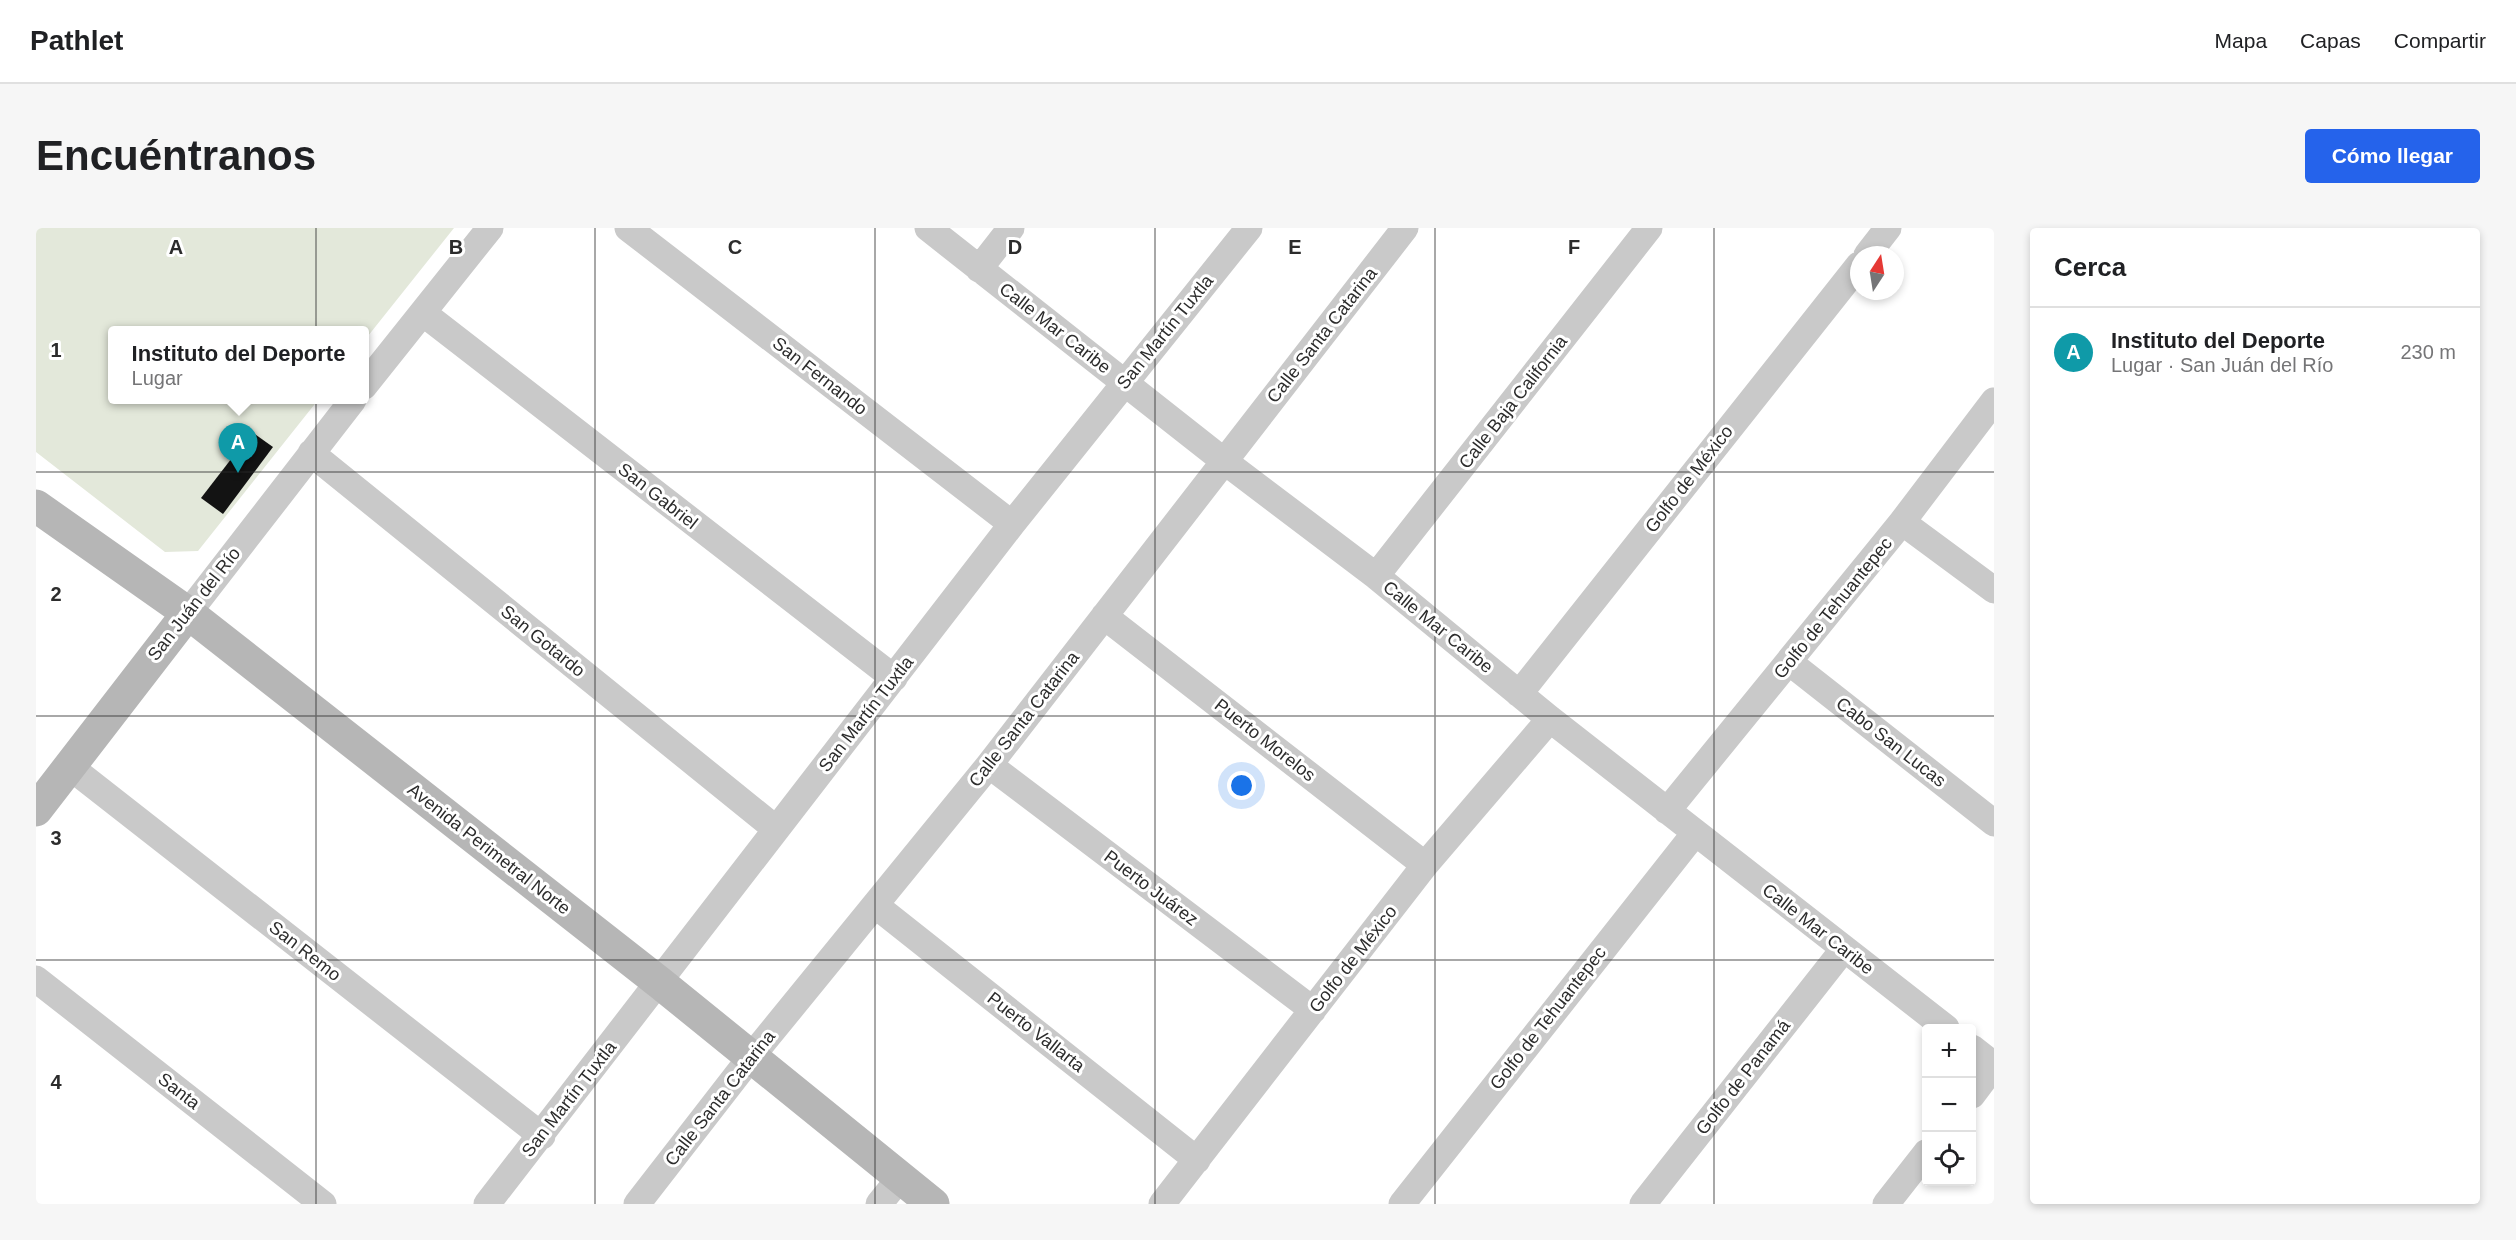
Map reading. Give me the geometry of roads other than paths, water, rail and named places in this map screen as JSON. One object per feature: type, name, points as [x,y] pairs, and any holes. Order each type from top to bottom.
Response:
[{"type":"street","points":[[369,380],[490,228]]},
{"type":"street","name":"San Fernando","points":[[628,228],[1012,524]]},
{"type":"street","name":"Calle Mar Caribe","points":[[928,228],[1224,461],[1376,576],[1550,719],[1939,1024]]},
{"type":"street","points":[[979,269],[1011,228]]},
{"type":"street","name":"San Martín Tuxtla","points":[[487,1204],[542,1136],[1012,524],[1249,228]]},
{"type":"street","name":"Calle Santa Catarina","points":[[637,1204],[751,1057],[989,765],[1405,228]]},
{"type":"street","name":"Calle Baja California","points":[[1376,576],[1649,228]]},
{"type":"street","points":[[1874,246],[1888,228]]},
{"type":"street","name":"Golfo de México","points":[[1519,694],[1850,276]]},
{"type":"street","name":"San Gabriel","points":[[423,313],[894,678]]},
{"type":"street","name":"Golfo de Tehuantepec","points":[[1667,811],[1902,522],[1994,400]]},
{"type":"street","name":"San Juán del Río","points":[[36,810],[350,404]]},
{"type":"street","name":"San Gotardo","points":[[311,453],[776,829]]},
{"type":"street","name":"Avenida Perimetral Norte","points":[[36,506],[188,613],[660,983],[933,1204]]},
{"type":"street","points":[[1902,522],[1994,590]]},
{"type":"street","name":"Puerto Morelos","points":[[1104,616],[1425,865]]},
{"type":"street","name":"Cabo San Lucas","points":[[1789,662],[1994,823]]},
{"type":"street","name":"Golfo de México","points":[[1162,1204],[1425,865],[1550,719]]},
{"type":"street","name":"Puerto Juárez","points":[[989,765],[1313,1010]]},
{"type":"street","name":"San Remo","points":[[69,766],[542,1136]]},
{"type":"street","name":"Golfo de Tehuantepec","points":[[1402,1204],[1695,833]]},
{"type":"street","name":"Puerto Vallarta","points":[[875,905],[1197,1160]]},
{"type":"street","name":"Golfo de Panamá","points":[[1643,1204],[1843,950]]},
{"type":"street","name":"Santa","points":[[36,979],[323,1204]]},
{"type":"street","points":[[1976,1052],[1994,1066],[1976,1089]]},
{"type":"street","points":[[1886,1204],[1922,1158]]},
{"type":"street","points":[[879,1204],[900,1178]]},
{"type":"place","name":"Instituto del Deporte","points":[[238,473]]}]
